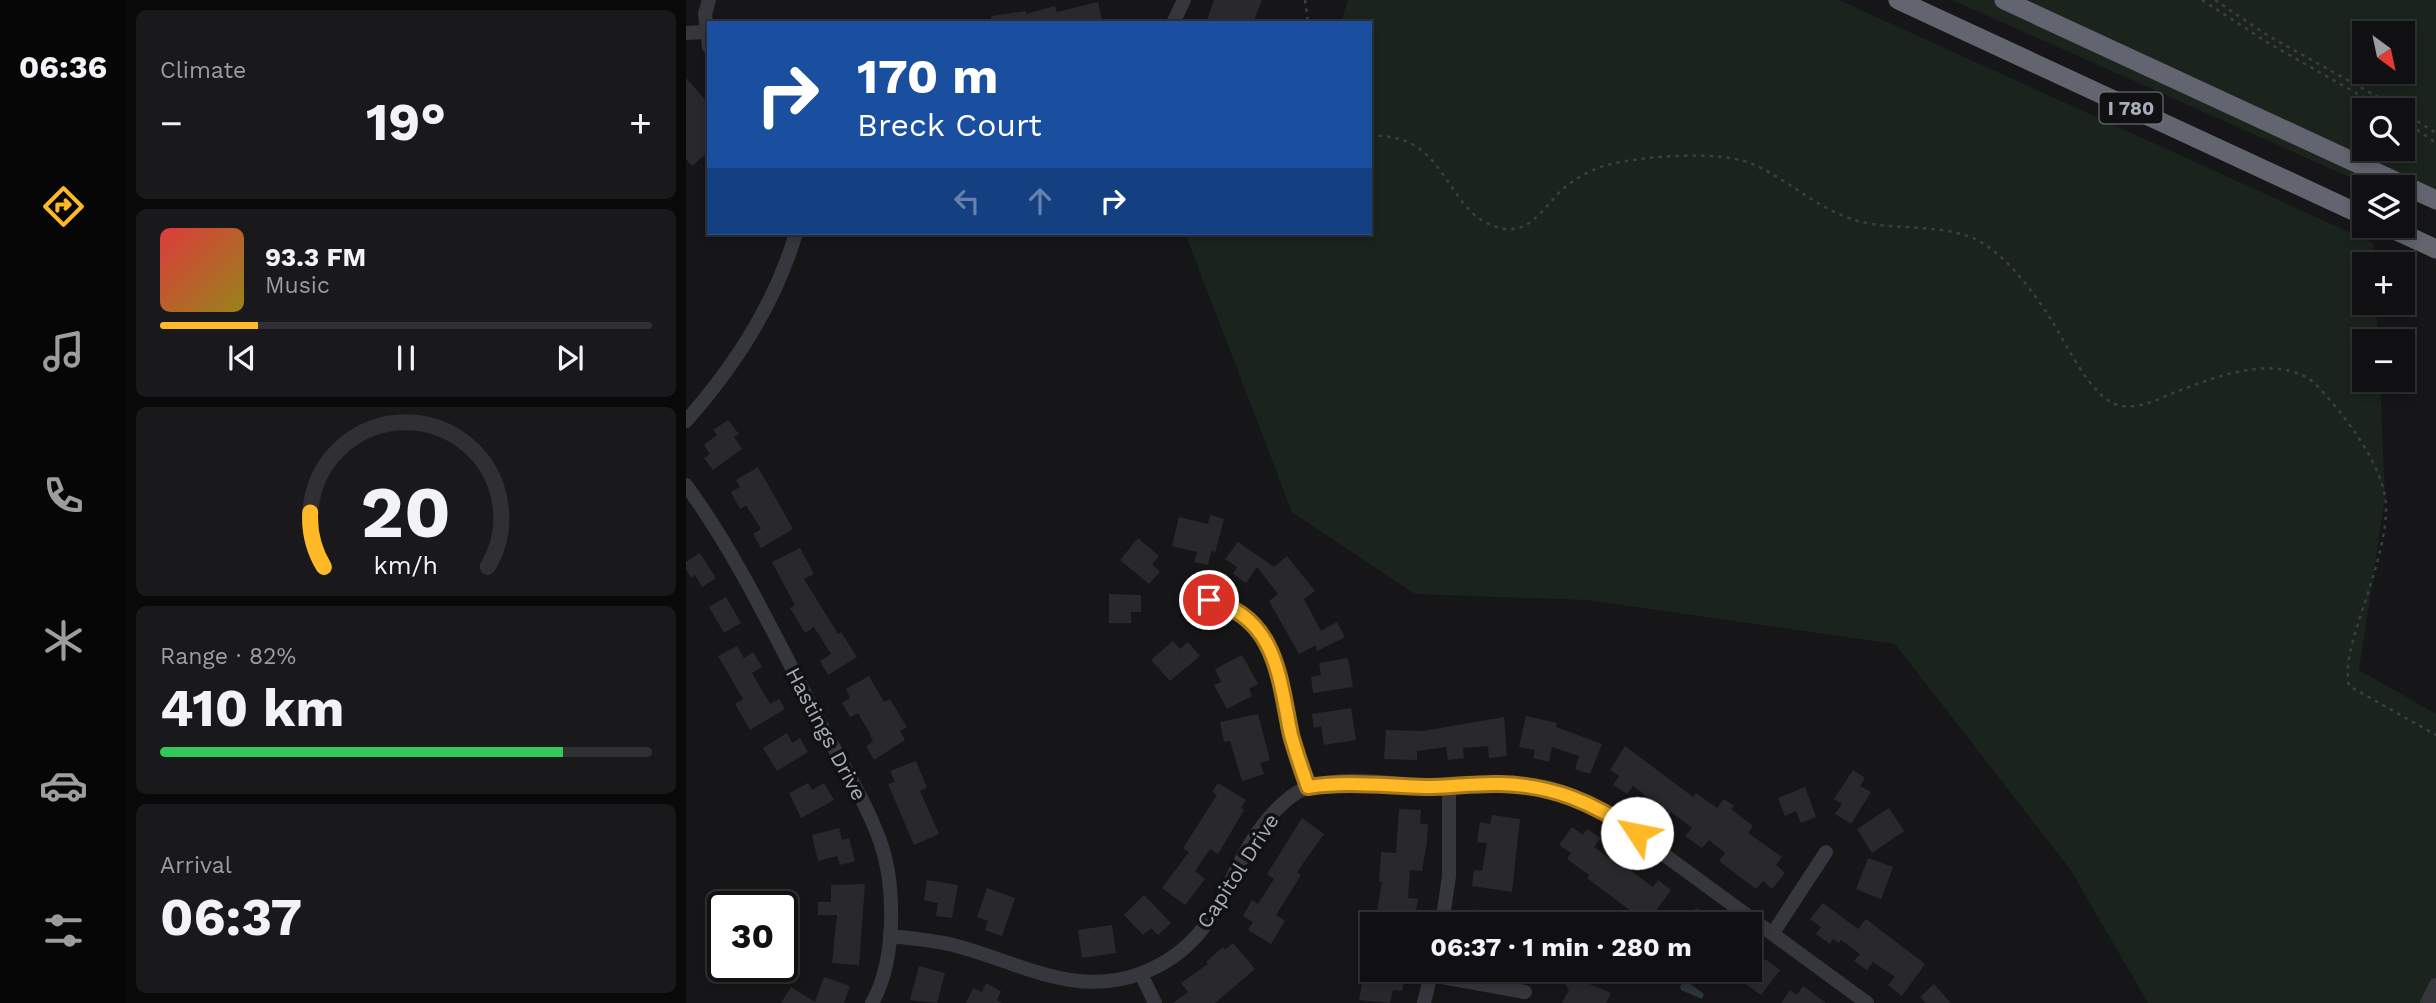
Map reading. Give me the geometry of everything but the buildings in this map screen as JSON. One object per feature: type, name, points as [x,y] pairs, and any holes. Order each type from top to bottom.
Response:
[{"type":"highway","name":"I 780","points":[[1898,0],[2352,210]]},
{"type":"highway","name":"I 780","points":[[2004,0],[2436,200]]},
{"type":"highway","points":[[2412,238],[2436,255]]},
{"type":"highway","points":[[2413,238],[2436,249]]},
{"type":"street","points":[[707,40],[705,32],[709,0]]},
{"type":"street","points":[[1174,21],[1184,0]]},
{"type":"street","points":[[686,33],[705,32]]},
{"type":"street","points":[[686,421],[753,333],[786,264],[795,235]]},
{"type":"street","name":"Hastings Drive","points":[[686,485],[705,510],[761,609],[880,842],[891,892],[890,936],[881,981],[872,1003]]},
{"type":"street","points":[[1189,601],[1209,600],[1225,604],[1249,622],[1267,643],[1283,683],[1293,741],[1308,787],[1339,783],[1449,787],[1499,784],[1546,788],[1574,796],[1603,810],[1637,833],[1867,1003]]},
{"type":"street","name":"Capitol Drive","points":[[890,936],[952,944],[1056,980],[1085,983],[1141,974],[1184,949],[1206,926],[1258,835],[1276,811],[1308,787]]},
{"type":"street","points":[[1444,912],[1449,876],[1449,787]]},
{"type":"street","points":[[1773,933],[1826,852]]},
{"type":"street","points":[[1141,974],[1155,1003]]},
{"type":"street","points":[[1424,1003],[1429,982]]},
{"type":"street","points":[[1478,982],[1525,992]]},
{"type":"street","points":[[2427,1003],[2436,985]]},
{"type":"path","points":[[1305,0],[1308,21]]},
{"type":"path","points":[[2202,0],[2293,58],[2365,98]]},
{"type":"path","points":[[2215,0],[2267,35],[2379,98]]},
{"type":"path","points":[[2415,119],[2436,133]]},
{"type":"path","points":[[2415,128],[2436,143]]},
{"type":"path","points":[[1372,135],[1388,136],[1415,145],[1430,159],[1457,198],[1481,219],[1505,229],[1516,230],[1528,225],[1561,191],[1583,174],[1632,160],[1692,157],[1755,164],[1810,201],[1859,221],[1966,236],[1994,253],[2032,292],[2095,388],[2110,402],[2121,406],[2155,401],[2235,373],[2268,369],[2310,379],[2355,431],[2375,470],[2385,498],[2379,558],[2347,661],[2349,686],[2436,735]]},
{"type":"shaded area","points":[[1348,0],[1839,0],[2352,233],[2352,238],[2362,238],[2373,243],[2373,252],[2352,252],[2352,315],[2377,315],[2377,329],[2352,329],[2352,392],[2381,392],[2385,498],[2359,670],[2436,714],[2436,1003],[2148,1003],[2070,869],[1895,644],[1586,600],[1415,594],[1292,512],[1186,235],[1372,235],[1372,21],[1342,21]]},
{"type":"shaded area","points":[[1952,0],[2436,0],[2436,209],[2415,203],[2415,175],[2352,175],[2352,178]]},
{"type":"shaded area","points":[[1687,982],[1704,994],[1702,999],[1681,990],[1680,986]]},
{"type":"route","points":[[1209,600],[1225,604],[1239,612],[1259,632],[1274,655],[1283,683],[1295,749],[1308,787],[1339,783],[1375,783],[1449,787],[1499,784],[1546,788],[1574,796],[1603,810],[1637,833]]}]
